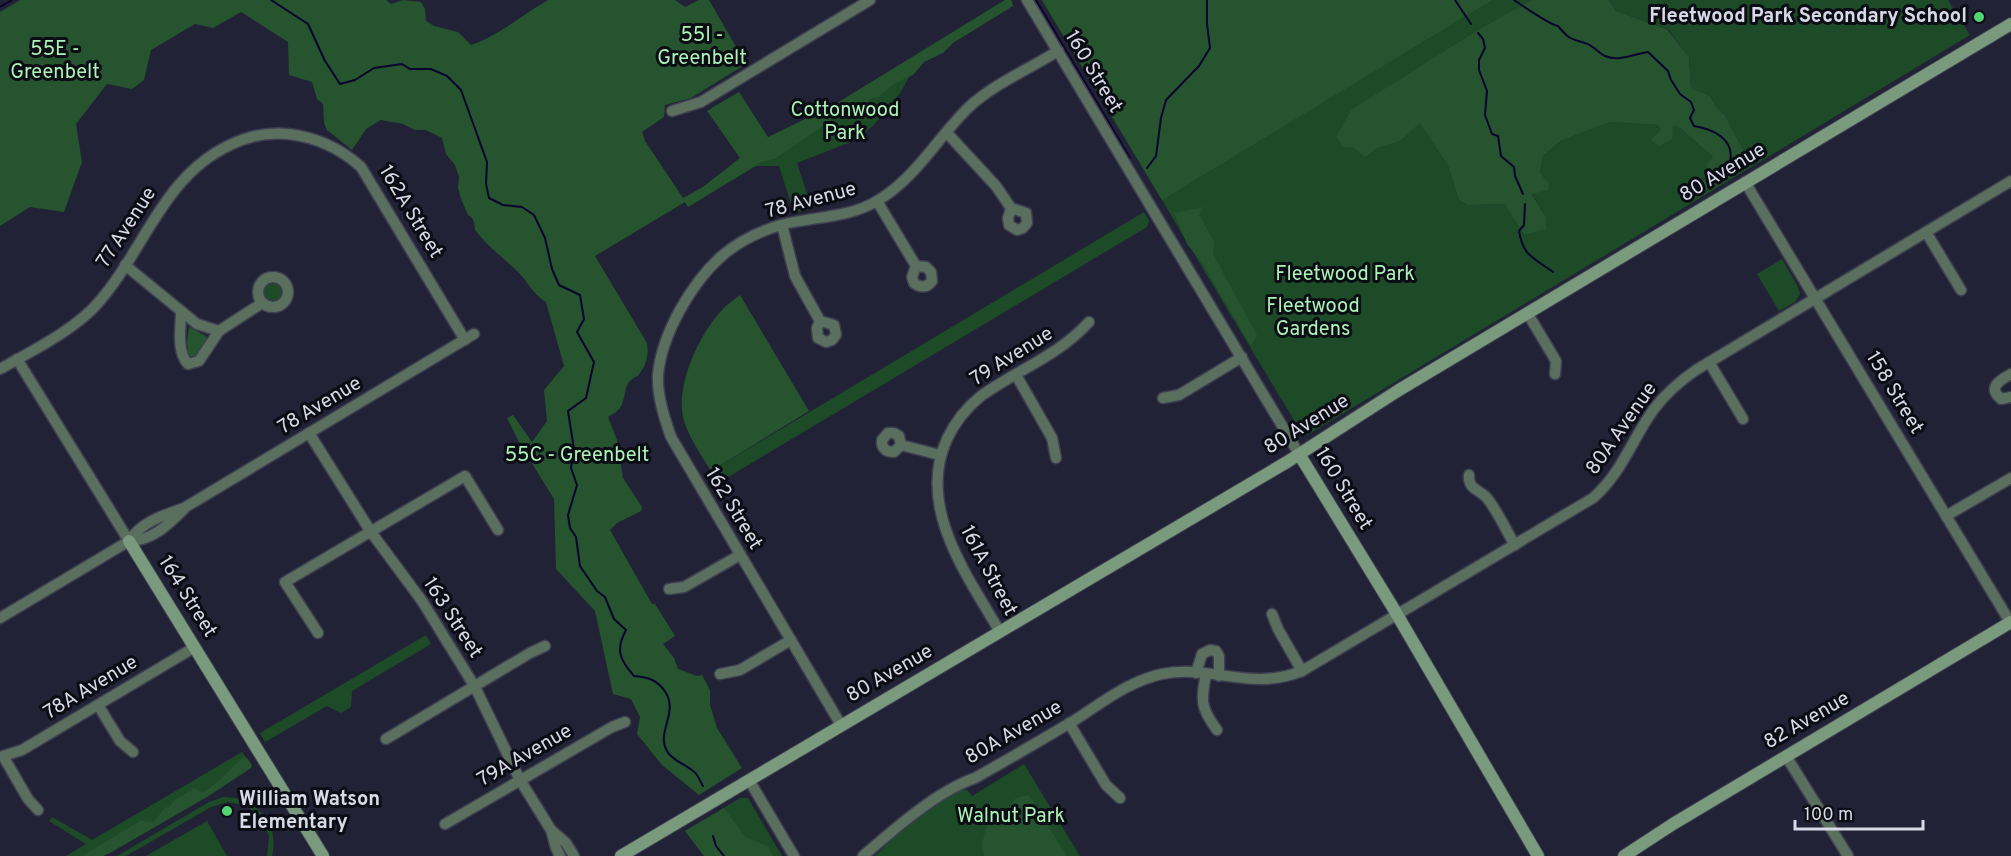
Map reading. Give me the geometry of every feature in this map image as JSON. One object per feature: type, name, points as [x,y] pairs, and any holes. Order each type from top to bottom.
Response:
[{"type":"street","points":[[672,111],[700,102],[870,0]]},
{"type":"street","name":"160 Street","points":[[1027,0],[1397,615],[1535,850],[1544,856]]},
{"type":"street","name":"80 Avenue","points":[[621,856],[1299,454],[1399,390],[2011,24]]},
{"type":"street","name":"78 Avenue","points":[[687,297],[697,281],[722,255],[749,238],[782,225],[841,215],[877,201],[903,182],[967,109],[981,97],[1058,51]]},
{"type":"street","points":[[946,133],[996,186],[1011,208]]},
{"type":"street","name":"77 Avenue","points":[[0,369],[90,311],[103,297],[125,265],[165,201],[186,176],[209,156],[237,141],[255,136],[296,135]]},
{"type":"street","name":"162A Street","points":[[296,135],[329,145],[361,167],[470,337]]},
{"type":"street","name":"80A Avenue","points":[[863,856],[908,818],[964,782],[975,778],[1121,691],[1146,679],[1164,674],[1201,673],[1238,679],[1270,680],[1302,671],[1582,505],[1600,492],[1620,468],[1661,400],[1683,379],[2011,181]]},
{"type":"street","name":"158 Street","points":[[1745,182],[2011,622]]},
{"type":"street","points":[[877,201],[916,266]]},
{"type":"street","points":[[782,225],[795,276],[820,321]]},
{"type":"street","points":[[1926,232],[1961,290]]},
{"type":"street","points":[[125,265],[203,327],[219,331]]},
{"type":"street","name":"162 Street","points":[[687,297],[665,341],[658,375],[666,422],[676,448],[842,725]]},
{"type":"street","points":[[181,311],[181,348],[188,364],[199,361],[219,331],[262,303]]},
{"type":"street","points":[[1528,314],[1556,361],[1555,374]]},
{"type":"street","name":"79 Avenue","points":[[940,455],[952,428],[970,406],[1070,342],[1089,322]]},
{"type":"street","name":"78 Avenue","points":[[0,618],[129,542],[137,529],[159,517],[184,508],[470,337]]},
{"type":"street","points":[[1163,398],[1179,395],[1242,357]]},
{"type":"street","name":"164 Street","points":[[17,359],[323,856]]},
{"type":"street","points":[[1709,362],[1743,419]]},
{"type":"street","points":[[2010,399],[1998,398],[1994,388],[1997,383],[2011,374]]},
{"type":"street","points":[[1016,375],[1052,438],[1056,458]]},
{"type":"street","name":"163 Street","points":[[309,433],[371,532],[422,601],[475,687],[520,780],[551,830],[566,843],[574,856]]},
{"type":"street","points":[[901,445],[940,455]]},
{"type":"street","name":"161A Street","points":[[940,455],[939,497],[945,528],[958,560],[1000,632]]},
{"type":"street","points":[[1469,475],[1472,488],[1488,500],[1515,545]]},
{"type":"street","points":[[318,633],[285,582],[465,476],[498,530]]},
{"type":"street","points":[[1946,516],[2011,478]]},
{"type":"street","points":[[669,589],[684,587],[740,555]]},
{"type":"street","points":[[1272,614],[1302,671]]},
{"type":"street","name":"82 Avenue","points":[[1624,856],[2011,622]]},
{"type":"street","points":[[720,674],[740,670],[790,640]]},
{"type":"street","points":[[386,739],[545,646]]},
{"type":"street","name":"78A Avenue","points":[[38,810],[28,799],[3,756],[22,750],[195,647]]},
{"type":"street","points":[[1217,730],[1203,707],[1202,654],[1210,650],[1219,656],[1219,676]]},
{"type":"street","points":[[98,705],[120,741],[133,752]]},
{"type":"street","name":"79A Avenue","points":[[445,824],[612,727],[625,722]]},
{"type":"street","points":[[1069,723],[1106,784],[1120,798]]},
{"type":"street","points":[[1786,756],[1848,856]]},
{"type":"street","points":[[749,780],[794,856]]},
{"type":"street","name":"163 Street","points":[[551,830],[555,848],[560,856]]},
{"type":"green space","points":[[20,0],[386,0],[391,4],[403,0],[421,2],[425,9],[426,21],[434,26],[458,32],[471,45],[501,30],[548,0],[675,0],[685,7],[699,0],[709,0],[746,64],[691,98],[665,105],[664,117],[642,132],[645,141],[683,198],[703,187],[740,158],[707,111],[739,92],[768,137],[834,105],[1005,0],[1011,0],[1013,6],[953,43],[943,53],[924,62],[913,75],[897,82],[877,98],[871,98],[857,110],[840,114],[775,159],[761,162],[688,207],[685,202],[595,256],[648,348],[643,368],[638,376],[628,384],[620,408],[608,417],[617,440],[623,478],[642,507],[641,511],[617,523],[610,530],[652,604],[655,604],[675,636],[663,644],[674,658],[678,669],[697,676],[702,675],[710,690],[710,705],[717,728],[742,768],[699,795],[662,765],[637,734],[640,717],[631,699],[613,694],[595,611],[556,569],[554,499],[520,444],[507,418],[513,415],[532,442],[547,421],[544,390],[564,366],[546,302],[475,230],[474,221],[468,215],[461,199],[458,188],[459,177],[455,165],[446,154],[442,138],[426,130],[415,130],[403,124],[381,120],[366,129],[352,150],[327,130],[324,123],[323,104],[317,99],[312,82],[289,75],[288,42],[241,12],[213,28],[195,24],[151,50],[144,80],[132,89],[107,84],[76,124],[82,162],[64,212],[30,207],[0,226],[0,12]]},
{"type":"green space","name":"Cottonwood Park","points":[[1005,0],[1011,0],[1013,3],[917,63],[900,93],[874,125],[856,140],[797,163],[812,209],[794,213],[779,166],[756,166],[688,207],[683,199],[703,187],[745,154],[711,108],[734,95],[761,144],[834,105]]},
{"type":"green space","name":"Fleetwood Park","points":[[1042,0],[1532,0],[1467,38],[1352,147],[1365,158],[1377,148],[1399,142],[1420,122],[1448,166],[1459,200],[1468,205],[1505,204],[1546,217],[1532,193],[1540,173],[1543,156],[1561,141],[1610,122],[1658,125],[1661,129],[1673,126],[1680,128],[1713,157],[1712,176],[1701,182],[1700,193],[1748,165],[1725,115],[1716,107],[1710,96],[1691,88],[1689,57],[1668,29],[1616,11],[1609,0],[1948,0],[1970,35],[1304,437]]},
{"type":"green space","points":[[1042,0],[1492,0],[1162,200]]},
{"type":"green space","points":[[1532,0],[1609,0],[1616,11],[1667,29],[1689,57],[1691,88],[1710,96],[1716,107],[1725,115],[1742,148],[1748,166],[1699,194],[1701,182],[1712,176],[1706,166],[1713,157],[1680,128],[1673,126],[1672,139],[1659,146],[1651,140],[1661,130],[1658,125],[1610,122],[1561,141],[1543,156],[1540,173],[1549,184],[1548,190],[1532,194],[1546,217],[1546,229],[1524,235],[1505,204],[1468,205],[1459,200],[1448,166],[1420,123],[1399,142],[1377,148],[1365,158],[1352,147],[1345,148],[1336,137],[1351,110],[1475,32]]},
{"type":"green space","points":[[1204,207],[1199,215],[1214,241],[1213,254],[1257,335],[1251,346],[1201,261],[1187,244],[1174,213]]},
{"type":"green space","points":[[1144,212],[1149,221],[1147,227],[718,483],[711,471]]},
{"type":"green space","points":[[1782,259],[1800,294],[1795,302],[1779,311],[1757,274]]},
{"type":"green space","points":[[273,279],[282,283],[286,292],[282,301],[273,305],[264,301],[260,292],[264,283]]},
{"type":"green space","points":[[740,295],[809,411],[711,471],[684,421],[682,393],[691,362],[705,333],[724,308]]},
{"type":"green space","points":[[189,327],[206,336],[207,340],[199,356],[189,359],[187,343]]},
{"type":"green space","points":[[426,635],[431,644],[352,691],[351,707],[341,713],[327,706],[265,742],[260,733]]},
{"type":"green space","points":[[242,752],[251,765],[101,856],[66,856],[86,844],[49,821],[52,817],[92,840]]},
{"type":"green space","points":[[244,757],[252,765],[251,768],[207,797],[110,853],[103,856],[82,856],[140,821],[154,822],[165,807],[169,808],[174,800],[195,788],[202,793]]},
{"type":"green space","name":"Walnut Park","points":[[1024,764],[1080,856],[875,856],[909,822],[962,789],[967,790],[972,796]]},
{"type":"green space","points":[[1029,795],[1067,856],[984,856],[982,844],[989,816],[994,813],[1005,814],[1016,798]]},
{"type":"green space","points":[[224,797],[247,802],[263,814],[273,833],[272,856],[267,856],[269,837],[263,821],[247,806],[228,802],[211,807],[126,856],[117,856],[209,802]]},
{"type":"green space","points":[[740,798],[748,798],[782,856],[704,856],[685,831]]},
{"type":"green space","points":[[724,808],[745,837],[768,846],[773,856],[704,856],[685,831]]},
{"type":"green space","points":[[207,821],[227,856],[146,856]]},
{"type":"waterway","points":[[0,7],[12,0]]},
{"type":"waterway","points":[[271,0],[308,24],[325,61],[340,84],[355,80],[374,68],[402,64],[410,69],[431,69],[447,76],[461,90],[487,162],[486,184],[489,198],[503,205],[522,207],[534,215],[545,238],[552,269],[559,285],[580,295],[584,319],[577,332],[594,362],[586,398],[568,411],[574,449],[571,468],[577,485],[568,515],[570,528],[576,537],[580,566],[597,591],[605,597],[614,619],[626,630],[620,649],[622,660],[634,676],[652,680],[666,693],[670,708],[664,737],[667,751],[695,772],[703,786]]},
{"type":"waterway","points":[[1036,0],[1130,158]]},
{"type":"waterway","points":[[1147,168],[1156,156],[1166,100],[1199,66],[1210,48],[1207,0]]},
{"type":"waterway","points":[[1455,0],[1471,24]]},
{"type":"waterway","points":[[1514,0],[1558,26],[1570,38],[1588,44],[1610,58],[1648,52],[1668,71],[1680,94],[1691,102],[1694,110],[1690,118],[1694,126],[1715,133],[1726,141],[1731,154],[1730,162]]},
{"type":"waterway","points":[[1478,33],[1483,39],[1485,48],[1479,60],[1479,70],[1487,91],[1485,115],[1492,134],[1498,136],[1501,156],[1514,167],[1515,176],[1523,194]]},
{"type":"waterway","points":[[1525,204],[1524,225],[1519,231],[1523,246],[1530,256],[1553,272]]},
{"type":"waterway","points":[[713,836],[716,846],[724,856]]},
{"type":"place","name":"Fleetwood Park Secondary School","points":[[1979,17]]},
{"type":"place","name":"William Watson Elementary","points":[[227,811]]},
{"type":"park label","name":"55I - Greenbelt","points":[[702,48]]},
{"type":"park label","name":"55E - Greenbelt","points":[[55,62]]},
{"type":"park label","name":"Fleetwood Gardens","points":[[1313,318]]},
{"type":"park label","name":"55C - Greenbelt","points":[[577,456]]}]
